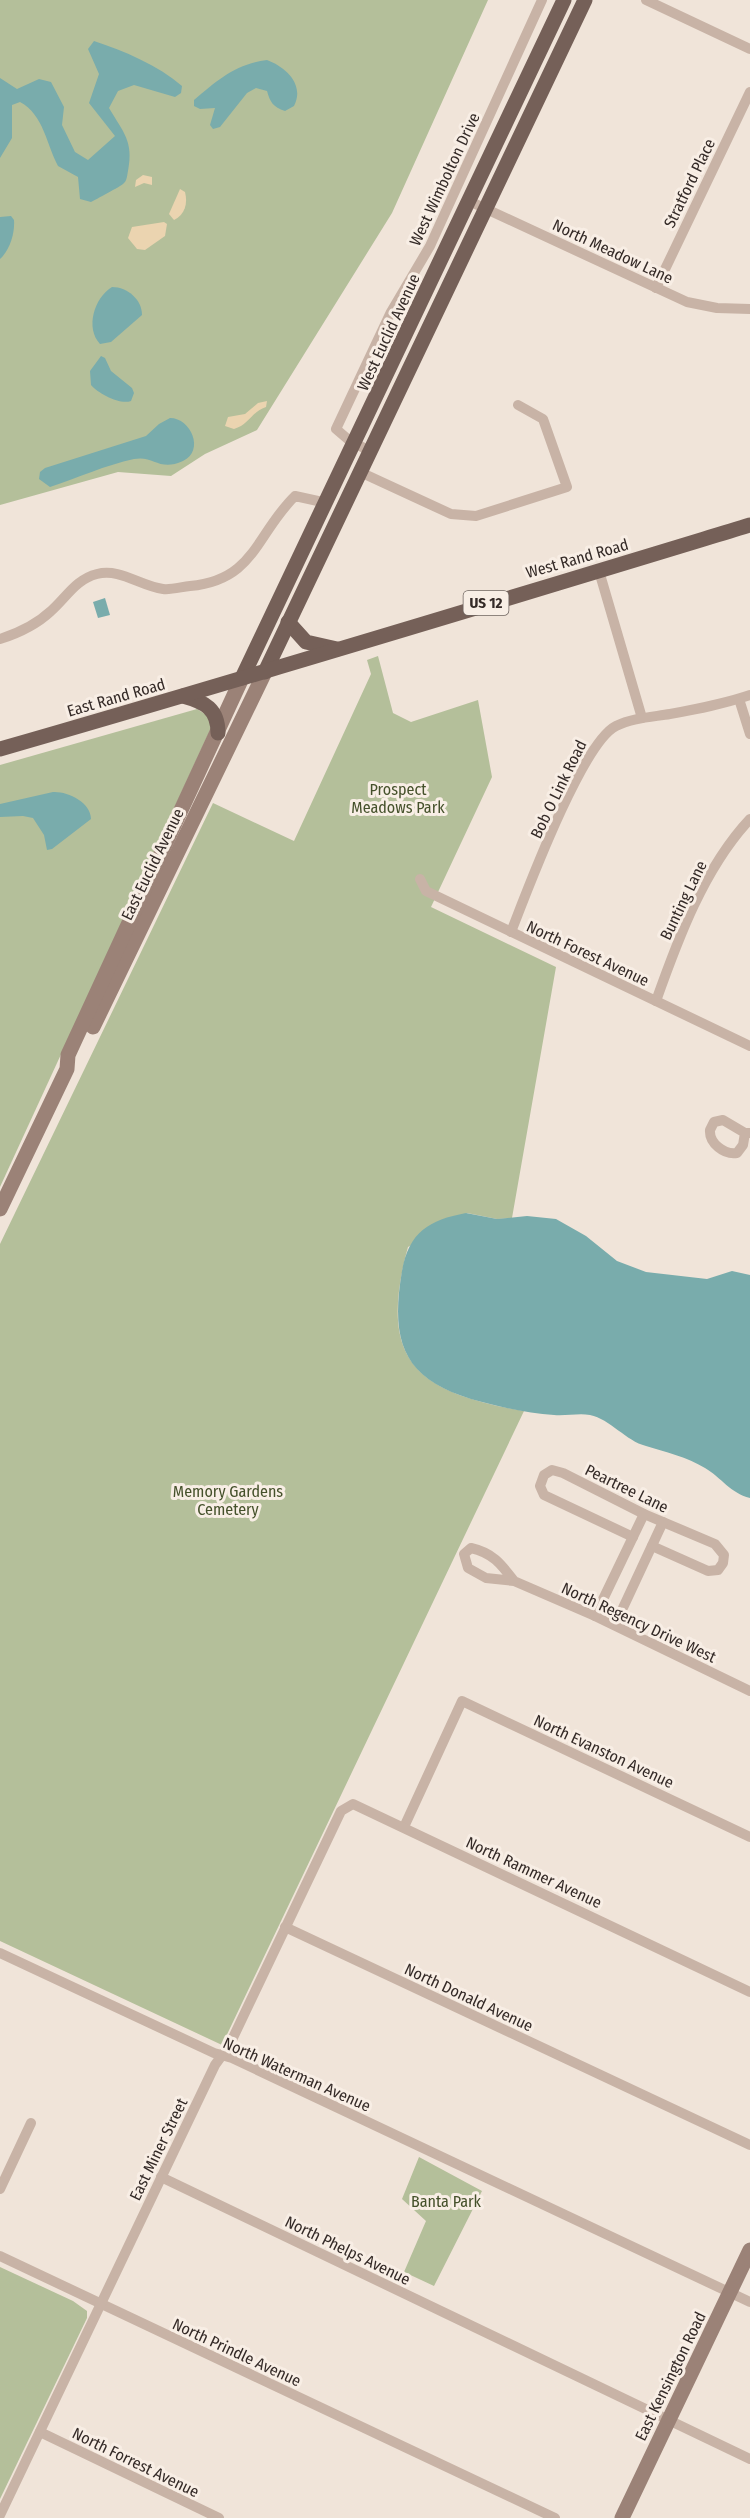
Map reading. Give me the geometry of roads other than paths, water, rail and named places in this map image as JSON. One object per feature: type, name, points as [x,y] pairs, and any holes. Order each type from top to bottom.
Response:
[{"type":"main road","name":"West Euclid Avenue","points":[[242,678],[564,0]]},
{"type":"main road","name":"West Euclid Avenue","points":[[265,672],[585,0]]},
{"type":"main road","name":"West Rand Road","points":[[242,678],[750,525]]},
{"type":"main road","points":[[288,622],[306,642],[337,649]]},
{"type":"main road","name":"East Euclid Avenue","points":[[67,1069],[76,1063],[81,1053],[265,672]]},
{"type":"main road","name":"East Rand Road","points":[[0,749],[242,678]]},
{"type":"main road","name":"East Euclid Avenue","points":[[0,1209],[67,1069],[68,1056],[242,678]]},
{"type":"main road","points":[[183,696],[208,705],[218,720],[218,733]]},
{"type":"main road","name":"East Kensington Road","points":[[622,2518],[750,2250]]},
{"type":"street","name":"West Wimbolton Drive","points":[[370,451],[355,444],[336,429],[391,312],[430,246],[542,0]]},
{"type":"street","points":[[646,0],[750,49]]},
{"type":"street","name":"Stratford Place","points":[[656,288],[750,92]]},
{"type":"street","name":"North Meadow Lane","points":[[469,201],[656,288],[705,307],[750,309]]},
{"type":"street","points":[[360,472],[451,514],[476,516],[567,488],[543,419],[518,405]]},
{"type":"street","points":[[0,639],[21,632],[36,623],[77,584],[97,574],[124,576],[163,589],[205,585],[227,576],[249,561],[280,510],[295,496],[327,503]]},
{"type":"street","points":[[599,570],[642,718]]},
{"type":"street","name":"Bob O Link Road","points":[[511,932],[542,855],[590,753],[604,734],[618,725],[642,718],[750,695]]},
{"type":"street","points":[[738,699],[750,734]]},
{"type":"street","name":"Bunting Lane","points":[[656,1001],[698,901],[720,859],[750,819]]},
{"type":"street","name":"North Forest Avenue","points":[[420,879],[426,891],[750,1046]]},
{"type":"street","name":"Peartree Lane","points":[[633,1537],[544,1495],[540,1486],[544,1475],[552,1470],[563,1473],[644,1514],[715,1544],[724,1555],[723,1563],[718,1570],[708,1571],[652,1546]]},
{"type":"street","points":[[595,1616],[644,1514]]},
{"type":"street","points":[[615,1625],[663,1522]]},
{"type":"street","name":"North Regency Drive West","points":[[514,1581],[615,1625],[750,1691]]},
{"type":"street","name":"North Evanston Avenue","points":[[404,1827],[462,1701],[750,1837]]},
{"type":"street","name":"North Rammer Avenue","points":[[353,1804],[750,1992]]},
{"type":"street","name":"East Miner Street","points":[[0,2515],[161,2177],[341,1811],[353,1804]]},
{"type":"street","name":"North Donald Avenue","points":[[285,1927],[750,2145]]},
{"type":"street","name":"North Waterman Avenue","points":[[0,1953],[750,2302]]},
{"type":"street","points":[[0,2189],[31,2123]]},
{"type":"street","name":"North Phelps Avenue","points":[[161,2177],[750,2458]]},
{"type":"street","name":"North Prindle Avenue","points":[[0,2256],[555,2518]]},
{"type":"street","name":"North Forrest Avenue","points":[[40,2432],[219,2518]]},
{"type":"water","points":[[94,41],[140,59],[173,78],[182,86],[181,93],[175,97],[134,85],[118,91],[109,108],[128,144],[130,152],[127,178],[121,185],[91,202],[80,199],[78,177],[58,166],[39,122],[34,114],[20,102],[12,105],[12,138],[0,158],[0,78],[17,89],[39,79],[51,82],[64,107],[62,125],[75,152],[88,160],[115,136],[89,103],[99,74],[88,49]]},
{"type":"water","points":[[267,60],[281,67],[292,78],[297,91],[294,106],[285,111],[278,108],[269,98],[267,91],[256,88],[247,93],[220,127],[213,129],[210,125],[215,108],[200,109],[194,106],[194,100],[236,69]]},
{"type":"water","points":[[11,216],[14,220],[13,236],[7,251],[0,259],[0,217]]},
{"type":"water","points":[[112,287],[123,289],[133,295],[140,304],[142,315],[111,342],[100,344],[95,337],[92,322],[100,298]]},
{"type":"water","points":[[101,356],[105,358],[111,371],[132,388],[134,393],[131,401],[110,398],[91,385],[90,371]]},
{"type":"water","points":[[170,418],[184,423],[193,436],[193,450],[190,456],[183,461],[168,465],[147,459],[134,459],[50,487],[39,479],[40,472],[45,468],[146,436]]},
{"type":"water","points":[[105,598],[110,615],[98,618],[93,602]]},
{"type":"water","points":[[53,792],[65,793],[83,803],[91,819],[52,849],[47,850],[44,835],[33,818],[0,817],[0,804]]},
{"type":"water","points":[[466,1213],[497,1219],[527,1216],[556,1219],[586,1236],[617,1261],[646,1272],[707,1279],[732,1271],[750,1275],[750,1498],[737,1493],[698,1464],[632,1440],[597,1417],[586,1414],[536,1413],[491,1404],[456,1394],[436,1384],[420,1372],[409,1357],[402,1341],[398,1321],[405,1258],[416,1237],[431,1224]]},
{"type":"park label","name":"Prospect Meadows Park","points":[[398,798]]},
{"type":"park label","name":"Memory Gardens Cemetery","points":[[228,1500]]},
{"type":"park label","name":"Banta Park","points":[[446,2201]]}]
